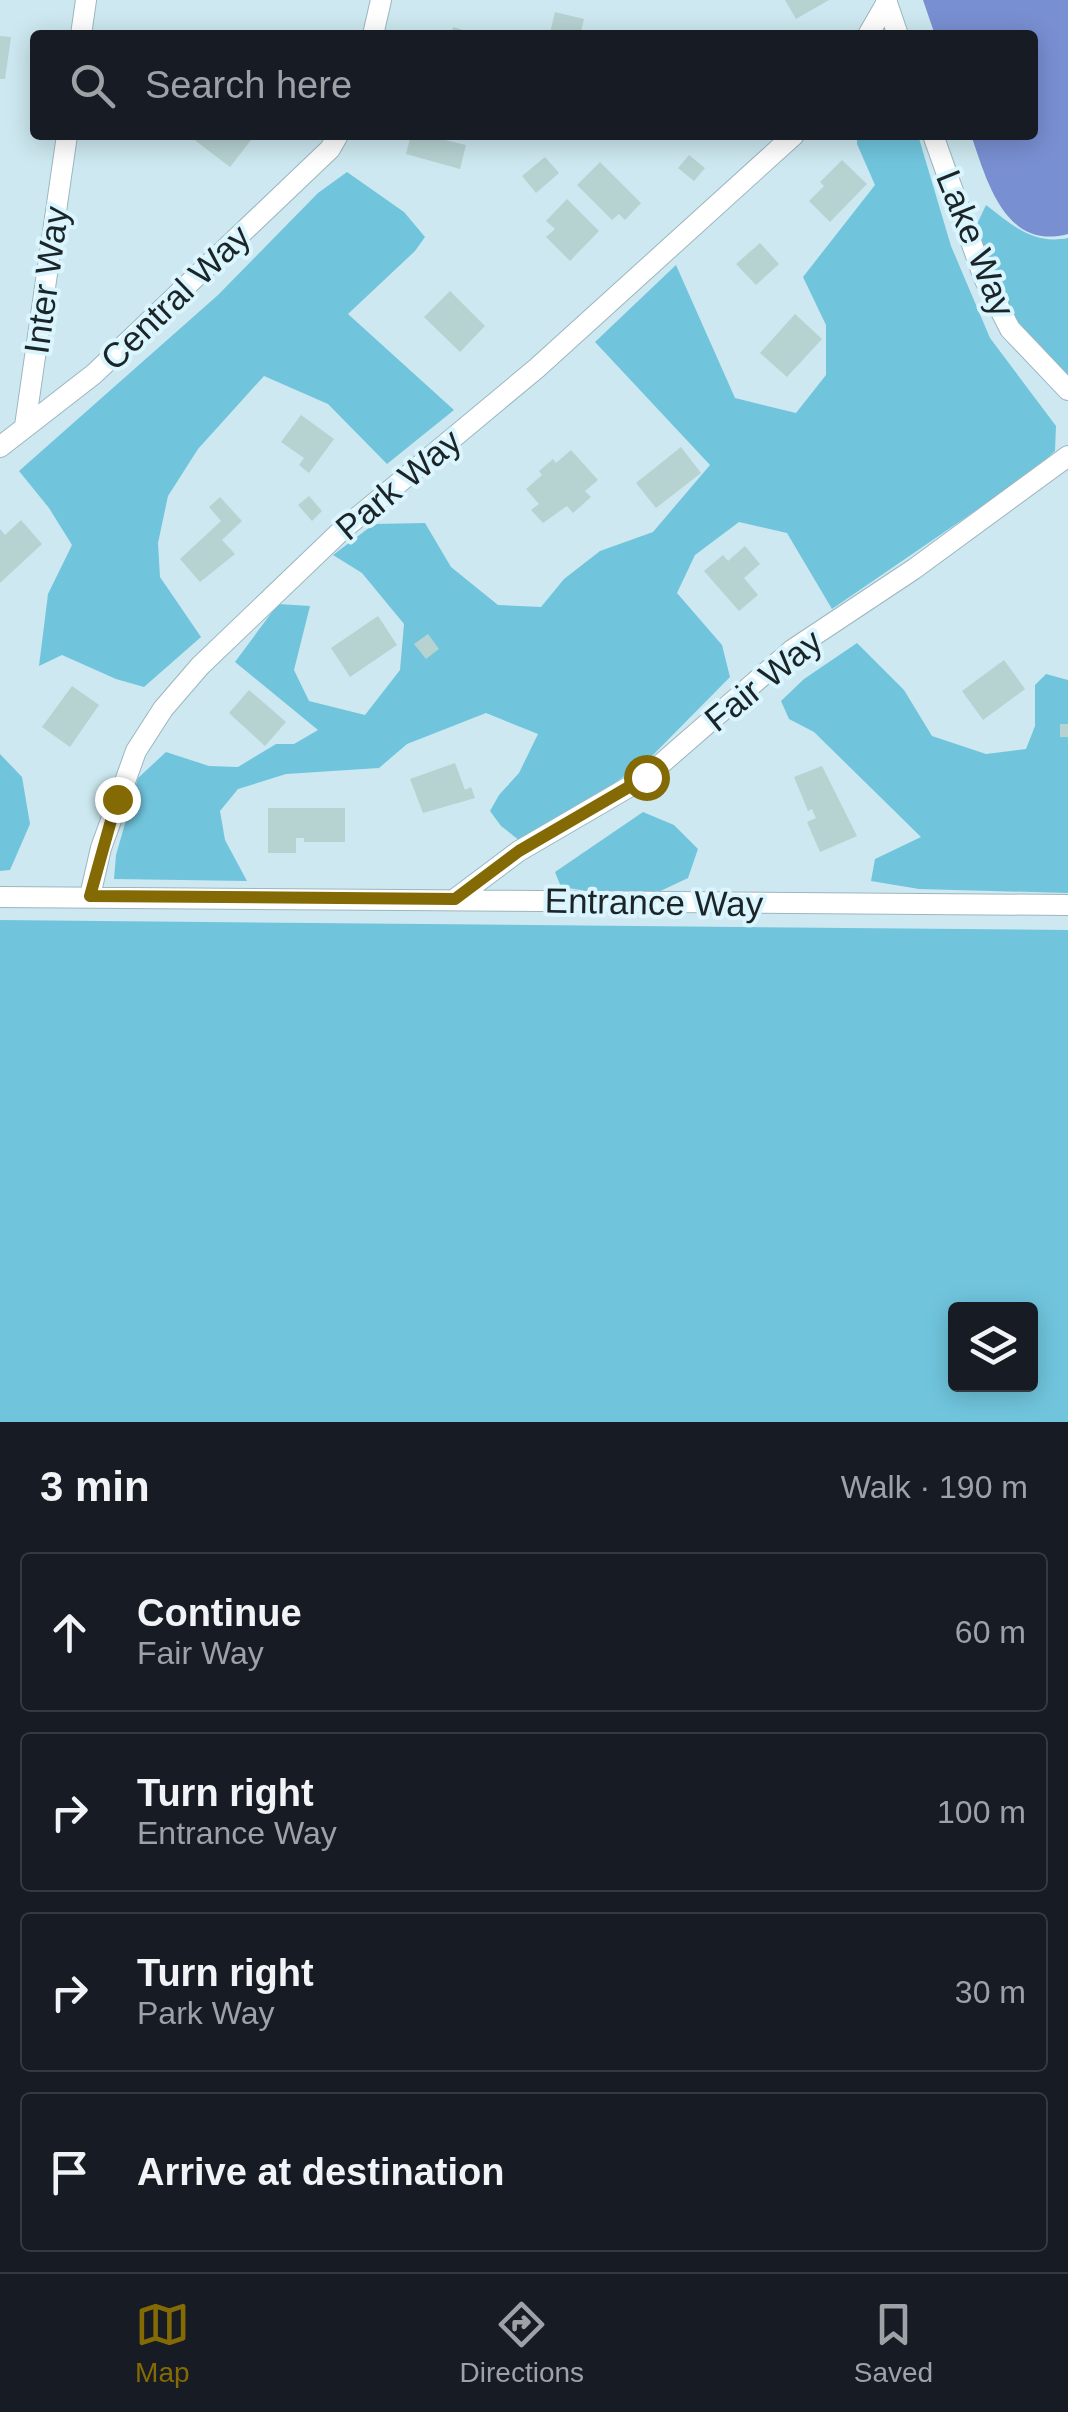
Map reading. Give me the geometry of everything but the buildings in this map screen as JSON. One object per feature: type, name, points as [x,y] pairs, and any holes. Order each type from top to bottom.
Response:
[{"type":"street","points":[[82,30],[86,0]]},
{"type":"street","points":[[374,30],[381,0]]},
{"type":"street","points":[[871,30],[886,1]]},
{"type":"street","points":[[886,1],[896,30]]},
{"type":"street","name":"Inter Way","points":[[25,426],[65,140]]},
{"type":"street","name":"Central Way","points":[[0,447],[94,374],[335,140]]},
{"type":"street","name":"Park Way","points":[[90,896],[101,848],[136,752],[163,709],[200,666],[341,531],[537,368],[788,140]]},
{"type":"street","name":"Lake Way","points":[[935,140],[984,278],[1010,329],[1068,390]]},
{"type":"street","name":"Fair Way","points":[[455,899],[519,851],[646,777],[792,650],[914,570],[1068,456]]},
{"type":"street","name":"Entrance Way","points":[[0,897],[1068,905]]},
{"type":"shaded area","points":[[923,0],[1068,0],[1068,234],[1046,237],[1014,222],[992,191],[973,140],[1038,140],[1038,30],[933,30]]},
{"type":"shaded area","points":[[857,140],[919,140],[951,246],[990,338],[1056,426],[1055,451],[1032,472],[832,609],[787,533],[739,522],[695,555],[677,593],[722,645],[730,677],[651,757],[602,792],[520,841],[490,811],[519,773],[538,734],[486,713],[407,744],[379,768],[286,774],[238,789],[220,811],[225,840],[247,881],[114,879],[116,855],[138,778],[166,752],[209,766],[238,767],[276,744],[294,744],[318,730],[235,662],[278,604],[310,606],[294,670],[309,701],[365,715],[400,670],[404,624],[362,573],[333,555],[374,524],[425,523],[451,567],[498,605],[541,607],[564,579],[600,551],[653,532],[710,465],[595,342],[676,265],[735,398],[796,413],[826,375],[826,325],[803,277],[875,185]]},
{"type":"shaded area","points":[[347,172],[404,212],[425,237],[348,314],[454,410],[387,464],[328,404],[264,376],[198,449],[168,496],[158,543],[160,577],[201,637],[144,687],[62,655],[39,666],[48,594],[72,545],[19,471],[218,295],[318,193]]},
{"type":"shaded area","points":[[986,205],[1034,236],[1068,238],[1068,380],[1018,328],[981,250],[977,224]]},
{"type":"shaded area","points":[[857,643],[904,690],[932,736],[986,754],[1026,749],[1035,726],[1035,685],[1046,674],[1068,680],[1068,893],[919,889],[871,881],[875,859],[921,837],[814,732],[789,719],[781,701],[804,679]]},
{"type":"shaded area","points":[[0,754],[22,777],[30,824],[10,870],[0,871]]},
{"type":"shaded area","points":[[643,812],[674,825],[698,849],[688,878],[652,895],[561,887],[555,872]]},
{"type":"shaded area","points":[[0,920],[1068,930],[1068,1422],[0,1422]]},
{"type":"route","points":[[117,799],[90,896],[455,899],[519,851],[646,777]]}]
